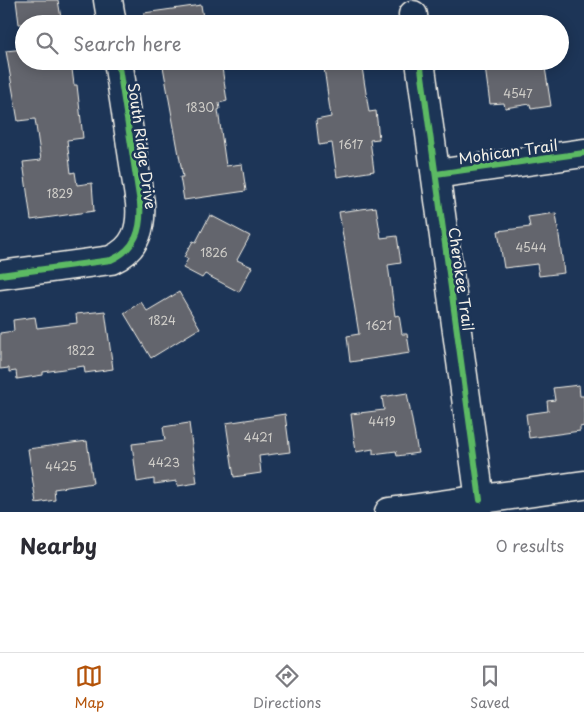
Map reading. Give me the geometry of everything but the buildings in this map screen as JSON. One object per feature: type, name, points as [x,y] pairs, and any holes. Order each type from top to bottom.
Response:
[{"type":"street","points":[[108,0],[110,15]]},
{"type":"street","name":"South Ridge Drive","points":[[0,275],[111,260],[120,256],[133,243],[141,222],[140,203],[119,70]]},
{"type":"street","name":"Cherokee Trail","points":[[421,70],[480,500]]},
{"type":"street","name":"Mohican Trail","points":[[436,174],[584,153]]},
{"type":"street","points":[[389,512],[584,485]]},
{"type":"cycle path","points":[[0,275],[111,260],[132,244],[140,221],[140,203],[119,70]]},
{"type":"cycle path","points":[[421,70],[480,500]]},
{"type":"cycle path","points":[[436,174],[584,153]]}]
